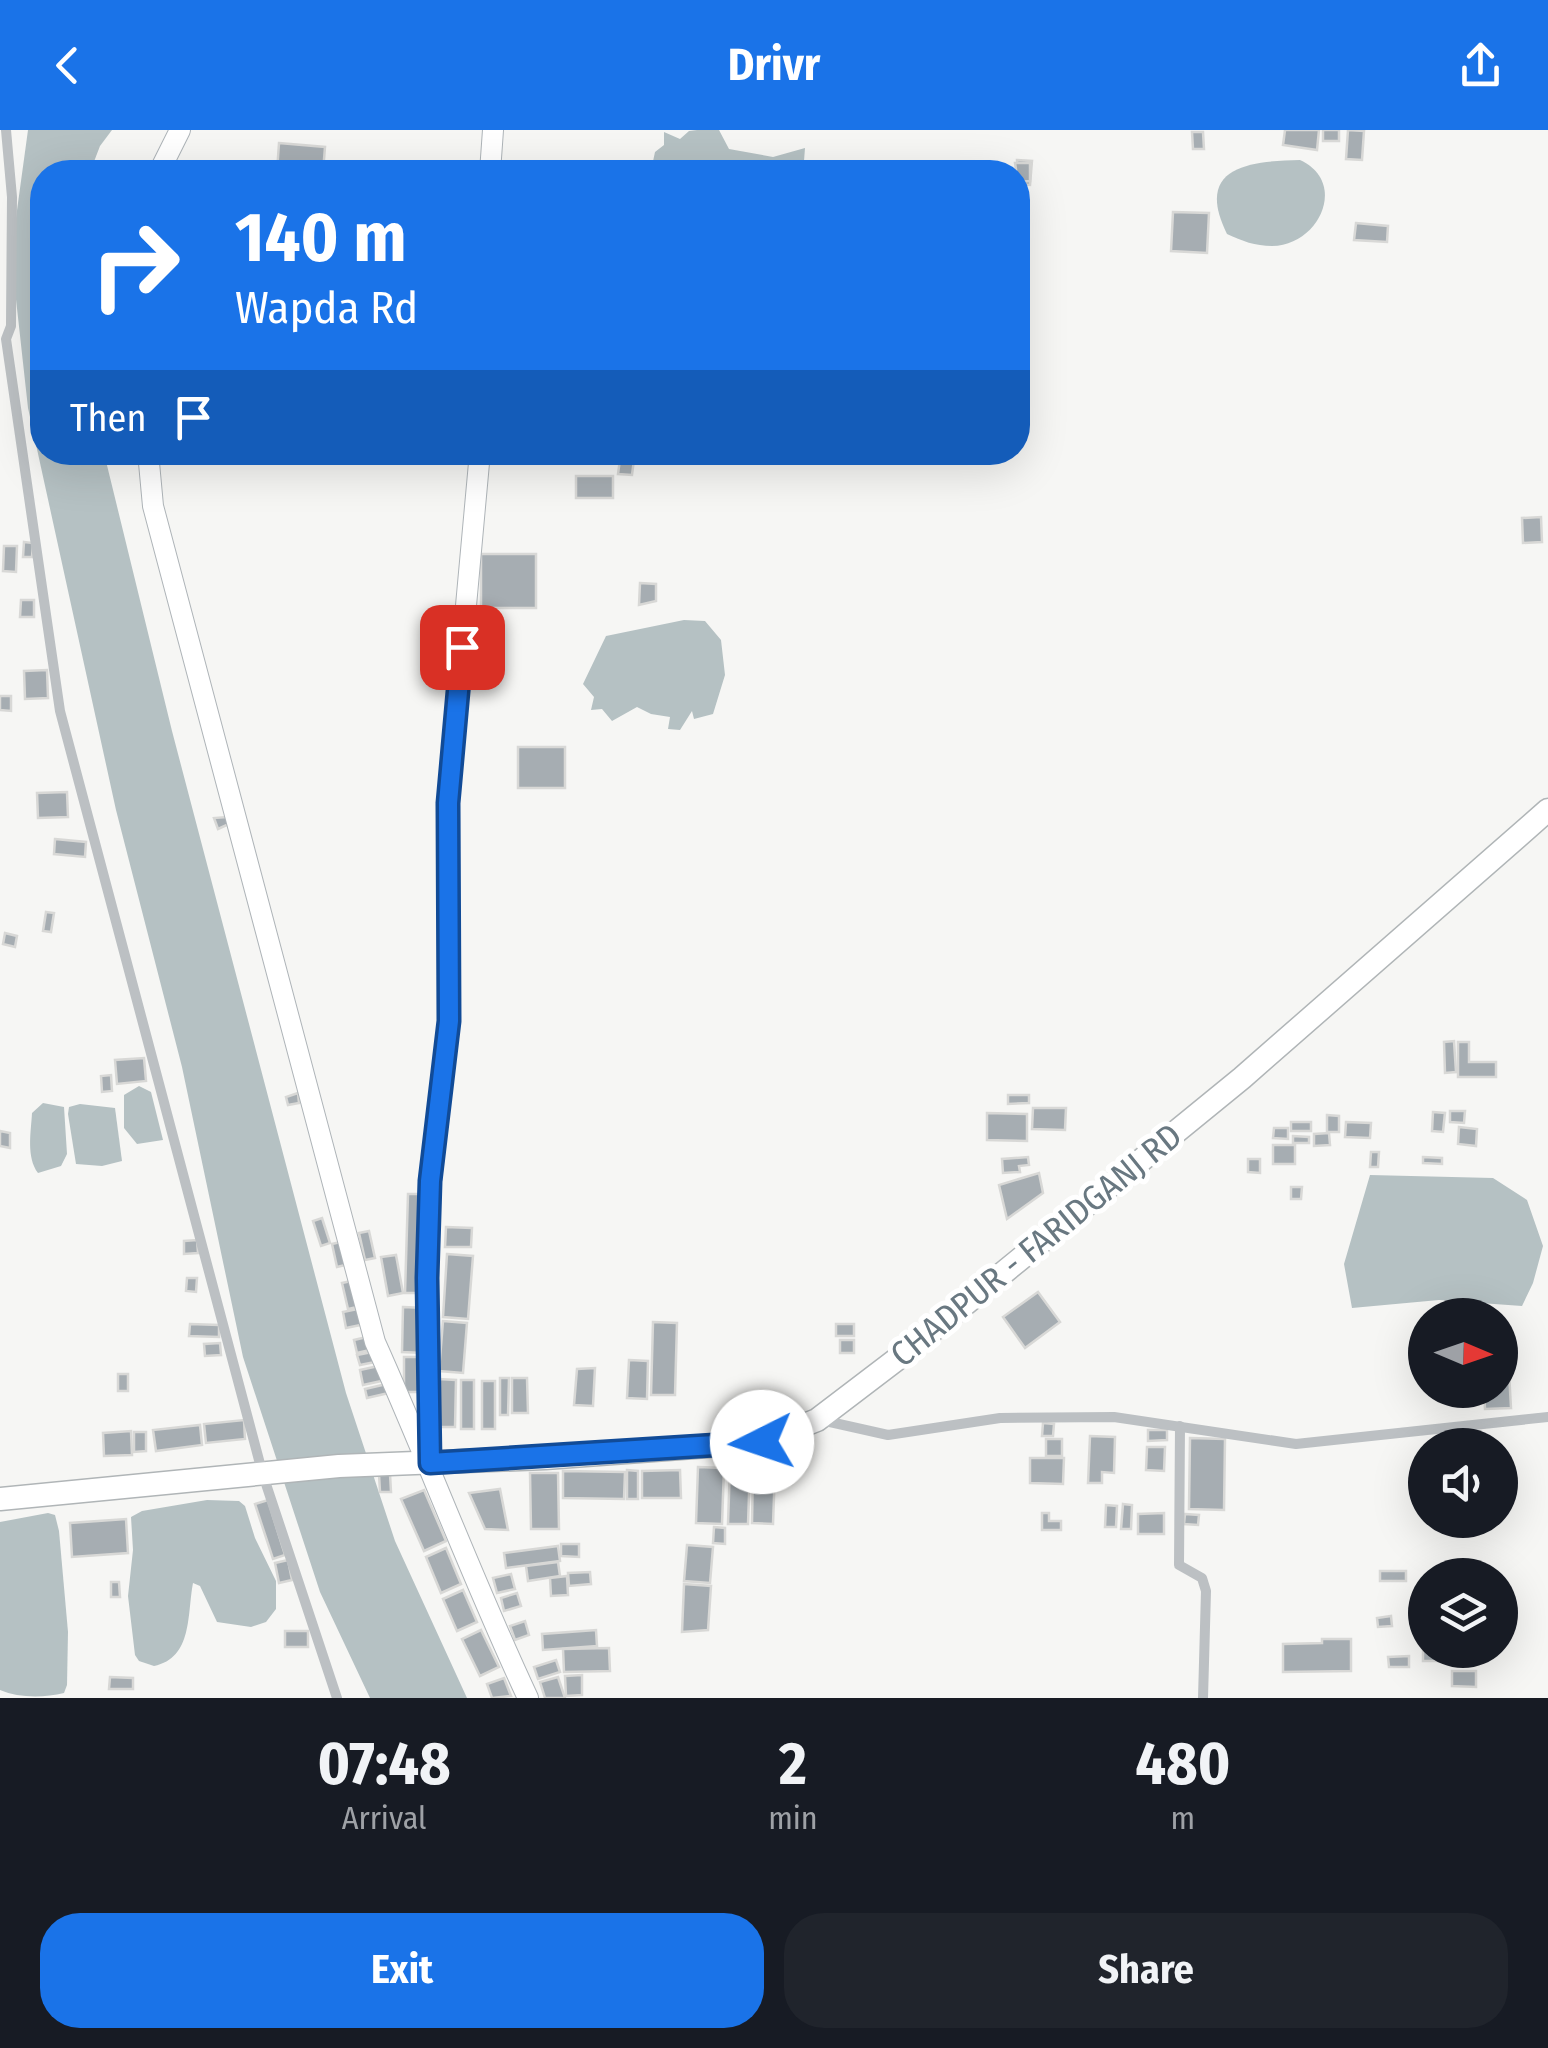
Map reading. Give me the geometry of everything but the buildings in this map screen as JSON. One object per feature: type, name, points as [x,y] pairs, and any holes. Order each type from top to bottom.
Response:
[{"type":"main road","points":[[165,160],[180,130]]},
{"type":"main road","points":[[491,160],[493,130]]},
{"type":"main road","points":[[149,465],[153,506],[375,1342],[430,1463],[490,1618],[528,1698]]},
{"type":"main road","points":[[430,1463],[427,1278],[430,1181],[449,1021],[448,803],[479,465]]},
{"type":"main road","name":"CHADPUR - FARIDGANJ RD","points":[[0,1498],[339,1466],[762,1442],[817,1420],[947,1320],[1242,1078],[1548,810]]},
{"type":"street","points":[[6,130],[12,197],[11,326],[3,339],[60,711],[263,1474],[338,1698]]},
{"type":"street","points":[[817,1420],[888,1436],[1000,1418],[1114,1417],[1296,1444],[1548,1417]]},
{"type":"street","points":[[1180,1426],[1178,1564],[1202,1578],[1206,1591],[1202,1698]]},
{"type":"shaded area","points":[[28,130],[112,130],[95,160],[30,160],[30,417],[28,408],[11,254]]},
{"type":"shaded area","points":[[719,130],[729,149],[773,157],[805,148],[804,160],[653,160],[655,152],[664,145],[664,132],[680,139],[689,131]]},
{"type":"shaded area","points":[[1300,160],[1315,170],[1323,183],[1325,197],[1315,224],[1289,243],[1272,246],[1249,243],[1227,234],[1217,194],[1222,181],[1245,166]]},
{"type":"shaded area","points":[[40,465],[107,465],[172,731],[346,1393],[395,1541],[467,1698],[370,1698],[320,1592],[243,1357],[182,1067],[116,810]]},
{"type":"shaded area","points":[[684,620],[705,621],[721,640],[725,675],[713,714],[694,719],[692,711],[680,730],[668,729],[670,717],[637,707],[612,721],[602,709],[591,710],[594,697],[583,684],[606,636]]},
{"type":"shaded area","points":[[139,1086],[151,1092],[163,1140],[137,1144],[124,1128],[124,1095]]},
{"type":"shaded area","points":[[43,1103],[64,1107],[67,1154],[61,1166],[38,1173],[31,1152],[32,1113]]},
{"type":"shaded area","points":[[80,1104],[115,1108],[122,1161],[102,1166],[76,1164],[68,1114],[69,1107]]},
{"type":"shaded area","points":[[1370,1175],[1493,1178],[1527,1200],[1543,1246],[1522,1306],[1518,1306],[1518,1298],[1408,1298],[1408,1303],[1352,1308],[1344,1264]]},
{"type":"shaded area","points":[[207,1500],[239,1501],[245,1506],[276,1581],[276,1609],[266,1622],[251,1627],[217,1622],[200,1586],[193,1583],[186,1633],[176,1654],[154,1666],[139,1661],[128,1596],[133,1550],[131,1517],[142,1511]]},
{"type":"shaded area","points":[[55,1515],[59,1531],[68,1632],[67,1685],[64,1693],[56,1695],[15,1695],[0,1690],[0,1522]]},
{"type":"route","points":[[462,647],[448,803],[449,1021],[430,1181],[430,1463],[762,1442]]}]
